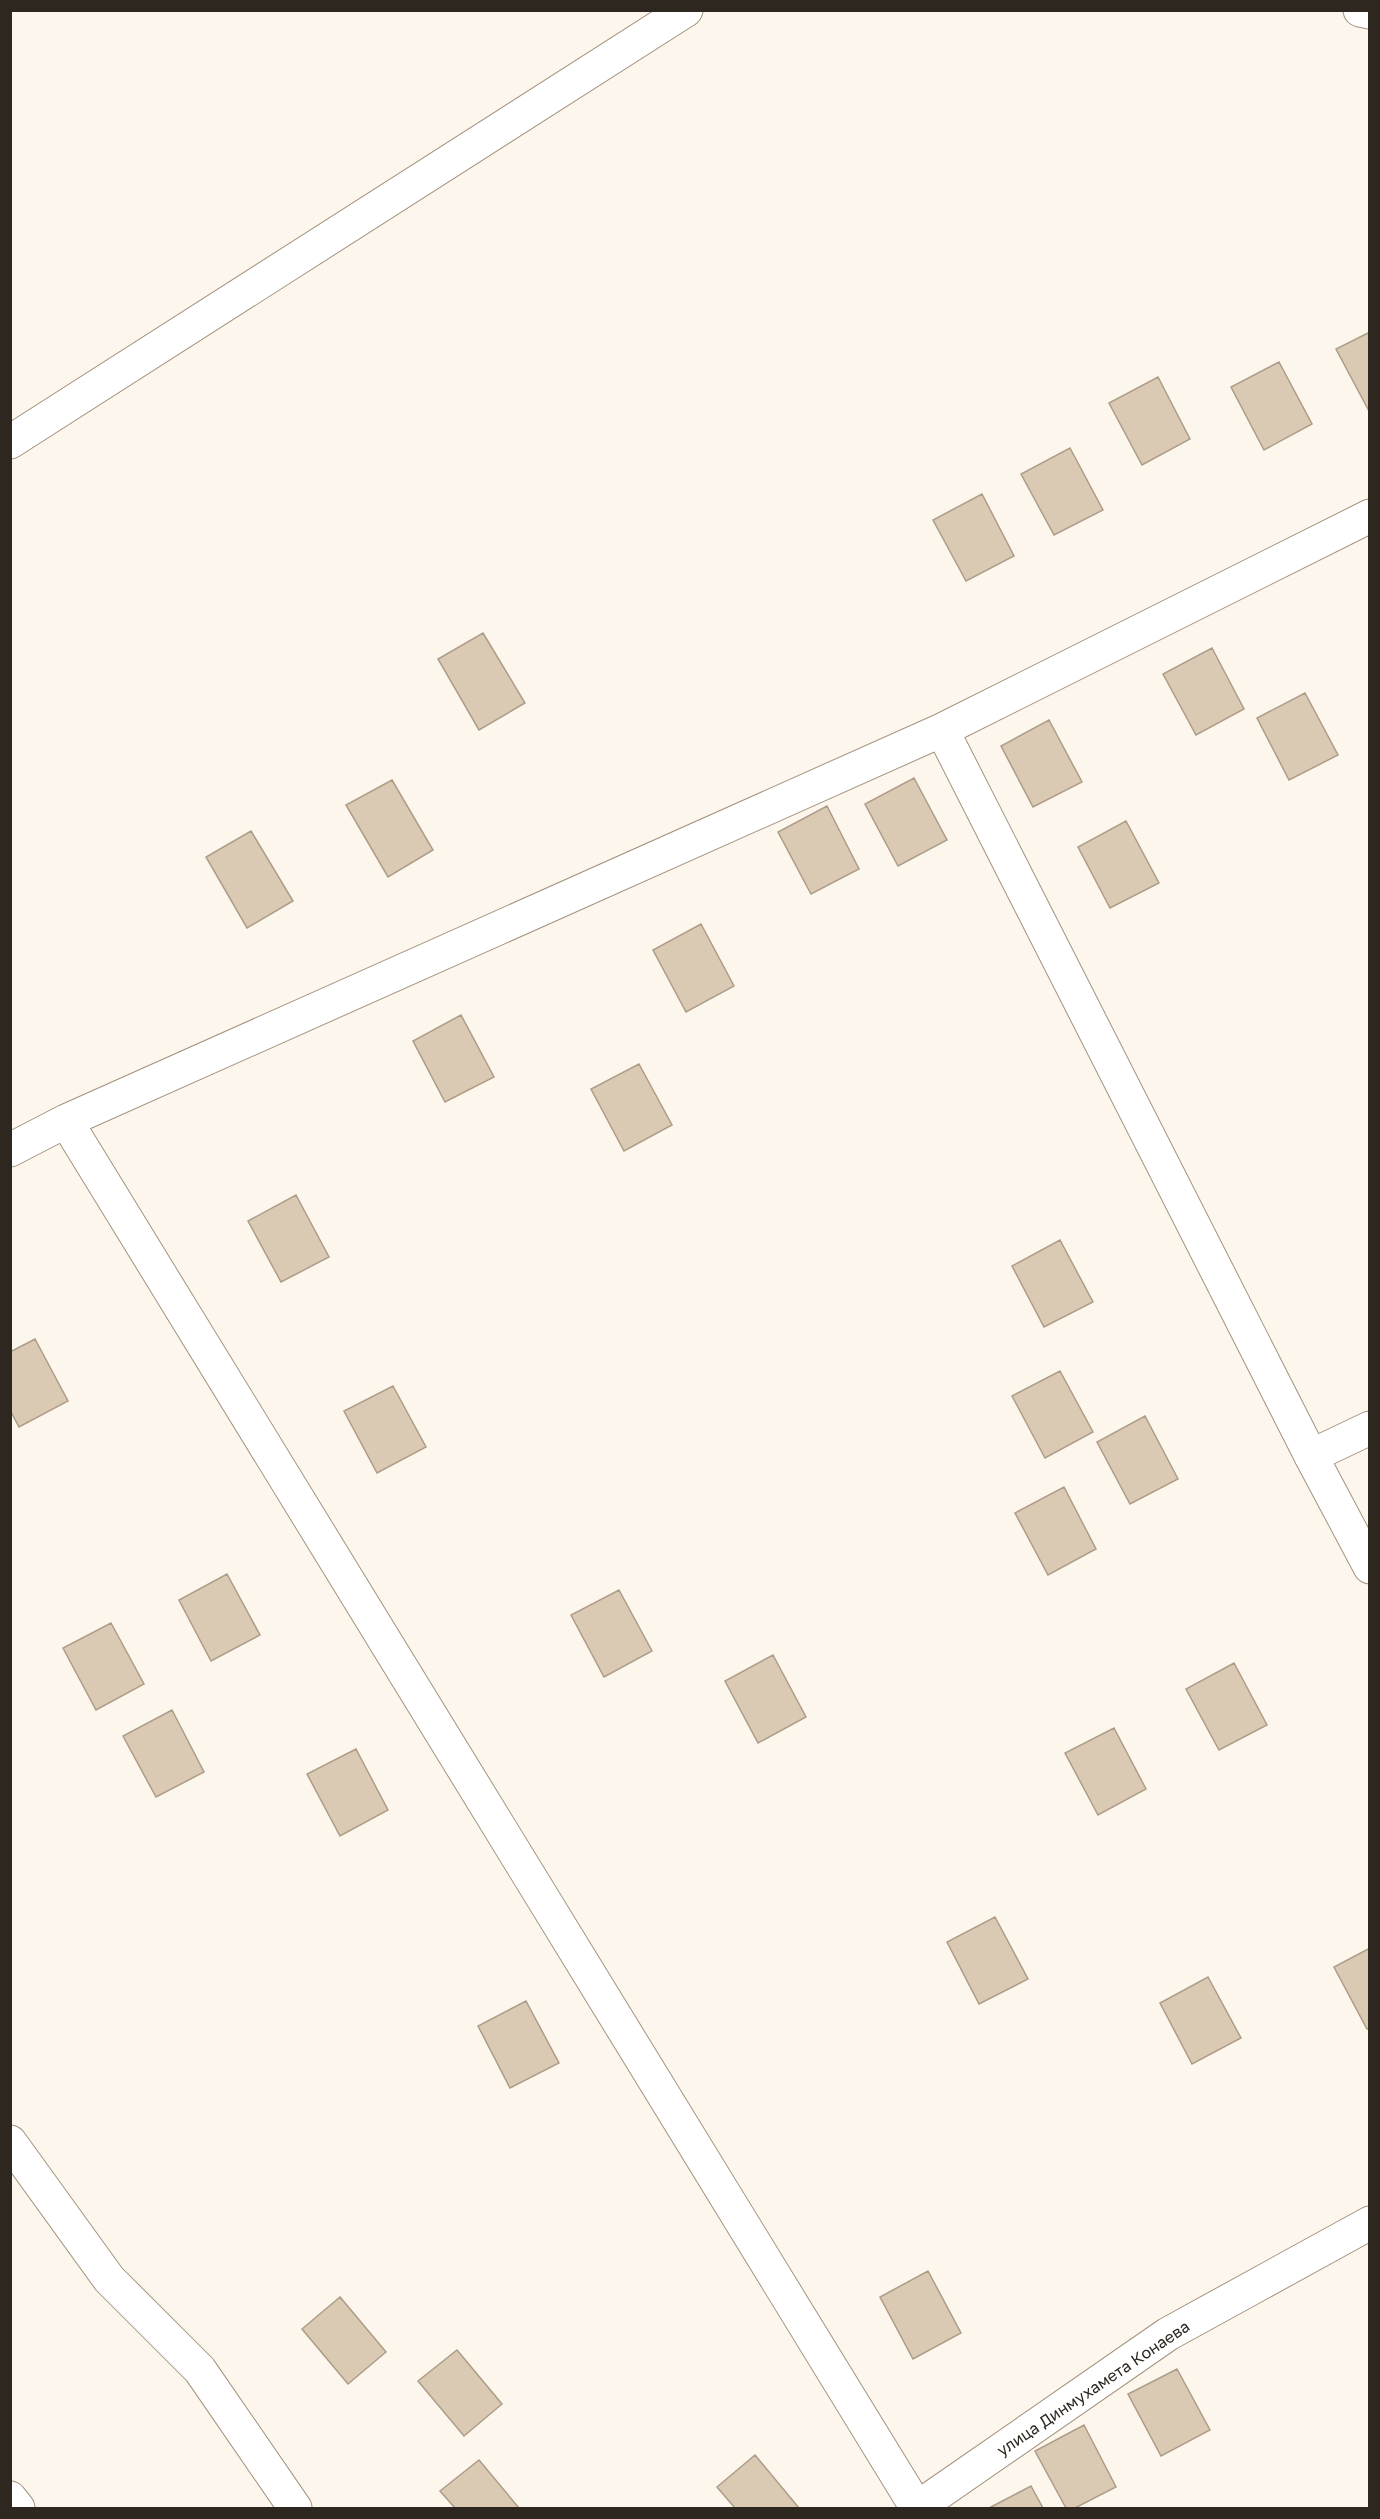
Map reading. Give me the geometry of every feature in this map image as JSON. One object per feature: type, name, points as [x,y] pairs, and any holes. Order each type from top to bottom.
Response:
[{"type":"street","points":[[10,442],[686,10]]},
{"type":"street","points":[[1360,10],[1370,12]]},
{"type":"street","points":[[10,1150],[66,1121],[942,730],[1370,516]]},
{"type":"street","points":[[942,730],[1311,1456],[1370,1567]]},
{"type":"street","points":[[66,1121],[917,2508]]},
{"type":"street","points":[[1311,1456],[1370,1428]]},
{"type":"street","points":[[10,2142],[110,2279],[200,2370],[295,2508]]},
{"type":"street","name":"улица Динмухамета Конаева","points":[[917,2508],[1168,2334],[1370,2223]]},
{"type":"street","points":[[10,2498],[18,2508]]},
{"type":"building","points":[[1370,332],[1370,411],[1369,411],[1336,349]]},
{"type":"building","points":[[1279,362],[1312,424],[1264,450],[1231,387]]},
{"type":"building","points":[[1158,377],[1190,439],[1142,465],[1109,403]]},
{"type":"building","points":[[1070,448],[1103,510],[1054,535],[1021,474]]},
{"type":"building","points":[[982,494],[1014,556],[966,581],[933,520]]},
{"type":"building","points":[[483,633],[525,703],[479,730],[438,659]]},
{"type":"building","points":[[1212,648],[1244,709],[1196,735],[1163,674]]},
{"type":"building","points":[[1305,693],[1338,755],[1289,780],[1257,718]]},
{"type":"building","points":[[1049,720],[1082,782],[1033,807],[1001,746]]},
{"type":"building","points":[[914,778],[947,840],[898,866],[865,804]]},
{"type":"building","points":[[392,780],[433,850],[388,877],[346,805]]},
{"type":"building","points":[[827,806],[859,869],[811,894],[778,832]]},
{"type":"building","points":[[1126,821],[1159,883],[1110,908],[1078,847]]},
{"type":"building","points":[[251,831],[293,901],[247,928],[206,857]]},
{"type":"building","points":[[701,924],[734,986],[686,1012],[653,950]]},
{"type":"building","points":[[461,1015],[494,1077],[445,1102],[413,1041]]},
{"type":"building","points":[[639,1064],[672,1125],[624,1151],[591,1089]]},
{"type":"building","points":[[296,1195],[329,1257],[281,1282],[248,1221]]},
{"type":"building","points":[[1060,1240],[1093,1302],[1044,1327],[1012,1266]]},
{"type":"building","points":[[35,1339],[68,1401],[19,1427],[10,1410],[10,1352]]},
{"type":"building","points":[[1060,1371],[1093,1432],[1045,1458],[1012,1396]]},
{"type":"building","points":[[393,1386],[426,1447],[377,1473],[344,1411]]},
{"type":"building","points":[[1145,1416],[1178,1479],[1130,1504],[1097,1442]]},
{"type":"building","points":[[1064,1487],[1096,1549],[1048,1575],[1015,1513]]},
{"type":"building","points":[[227,1574],[260,1635],[211,1661],[179,1600]]},
{"type":"building","points":[[619,1590],[652,1651],[604,1677],[571,1615]]},
{"type":"building","points":[[111,1623],[144,1684],[96,1710],[63,1648]]},
{"type":"building","points":[[773,1655],[806,1717],[758,1743],[725,1681]]},
{"type":"building","points":[[1234,1663],[1267,1725],[1219,1750],[1186,1689]]},
{"type":"building","points":[[172,1710],[204,1772],[156,1797],[123,1736]]},
{"type":"building","points":[[1114,1728],[1146,1789],[1098,1815],[1065,1753]]},
{"type":"building","points":[[356,1749],[388,1810],[340,1836],[307,1774]]},
{"type":"building","points":[[995,1917],[1028,1979],[979,2004],[947,1942]]},
{"type":"building","points":[[1370,1948],[1370,2028],[1367,2029],[1334,1967]]},
{"type":"building","points":[[1208,1977],[1241,2038],[1192,2064],[1160,2003]]},
{"type":"building","points":[[526,2001],[559,2063],[510,2088],[478,2026]]},
{"type":"building","points":[[928,2271],[961,2333],[913,2359],[880,2297]]},
{"type":"building","points":[[340,2297],[386,2352],[348,2384],[302,2329]]},
{"type":"building","points":[[457,2350],[502,2404],[464,2436],[418,2381]]},
{"type":"building","points":[[1177,2369],[1210,2430],[1161,2456],[1128,2394]]},
{"type":"building","points":[[1084,2425],[1116,2487],[1075,2508],[1066,2508],[1035,2451]]},
{"type":"building","points":[[755,2455],[799,2508],[735,2508],[717,2487]]},
{"type":"building","points":[[479,2460],[519,2508],[455,2508],[440,2491]]},
{"type":"building","points":[[1031,2486],[1043,2508],[989,2508]]}]
